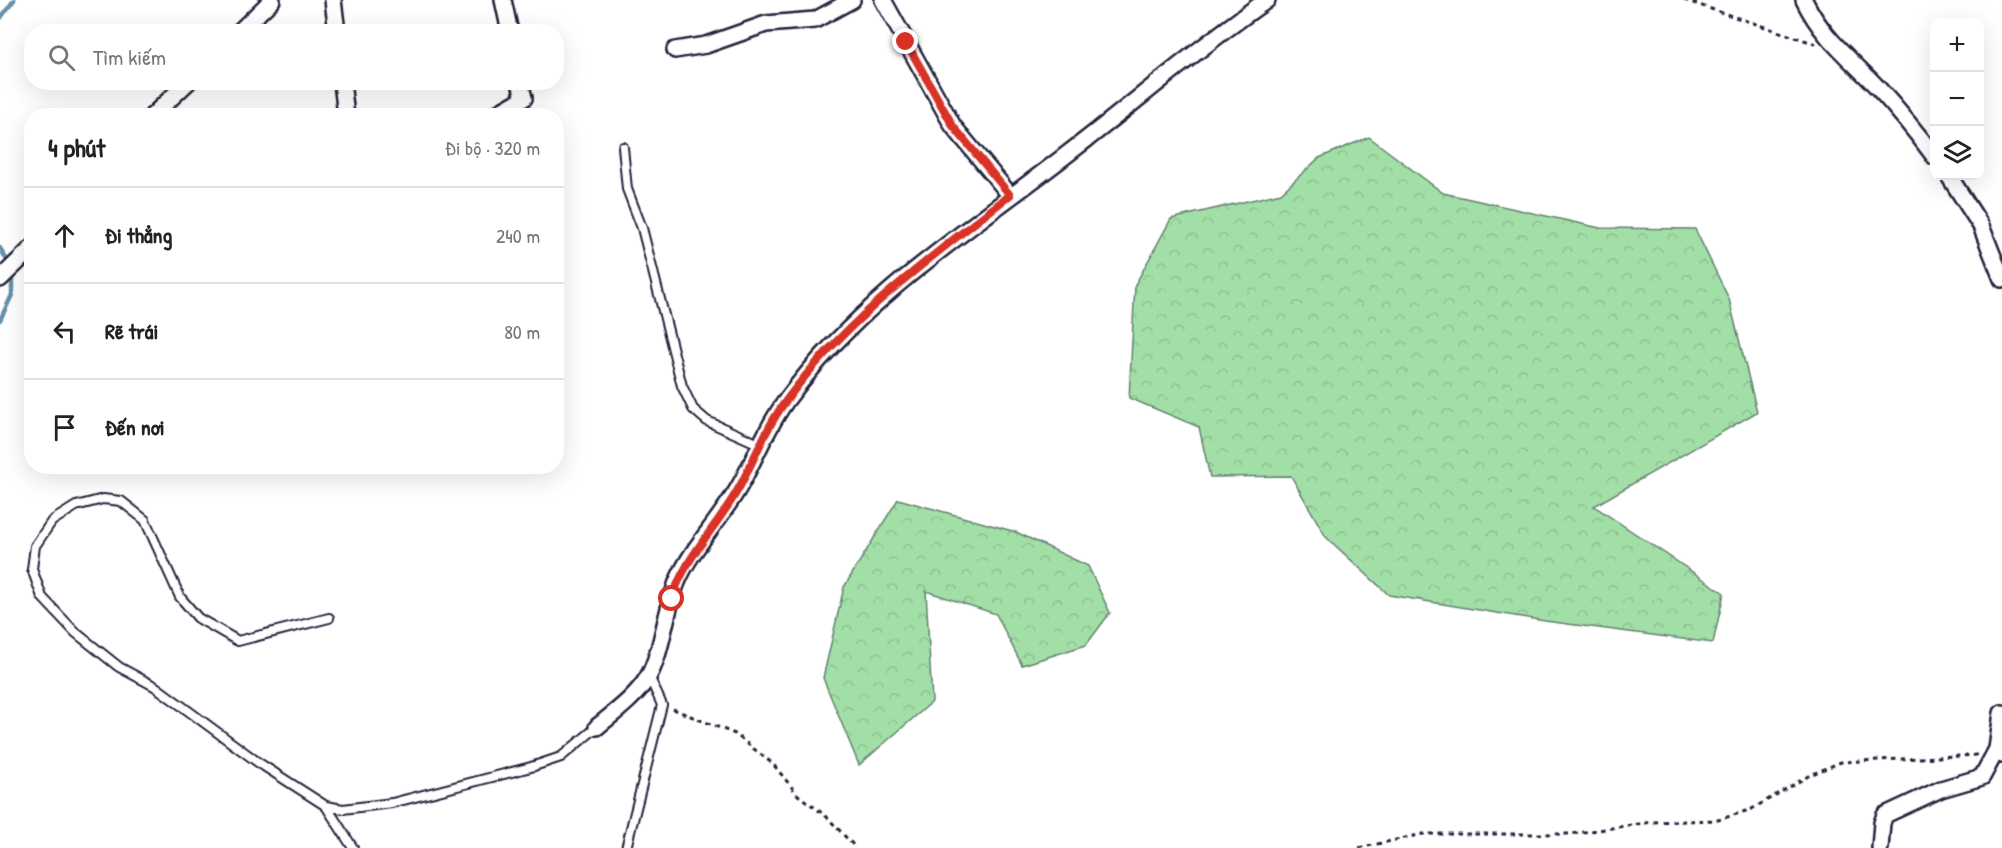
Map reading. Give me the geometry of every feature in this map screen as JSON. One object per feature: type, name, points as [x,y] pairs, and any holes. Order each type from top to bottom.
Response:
[{"type":"street","points":[[247,24],[272,0]]},
{"type":"street","points":[[333,0],[336,24]]},
{"type":"street","points":[[503,0],[508,24]]},
{"type":"street","points":[[675,50],[706,45],[766,24],[815,20],[852,0]]},
{"type":"street","points":[[883,0],[953,126],[1010,195]]},
{"type":"street","points":[[597,727],[627,702],[649,676],[678,580],[739,487],[759,444],[788,398],[835,342],[876,302],[1010,195],[1070,153],[1222,30],[1267,0]]},
{"type":"street","points":[[1804,0],[1816,24],[1839,52],[1878,88],[1930,150]]},
{"type":"street","points":[[160,108],[180,90]]},
{"type":"street","points":[[343,90],[345,108]]},
{"type":"street","points":[[507,108],[524,98],[522,90]]},
{"type":"street","points":[[1952,180],[1962,191],[1981,226],[2002,279]]},
{"type":"street","points":[[0,279],[24,256]]},
{"type":"street","points":[[1880,848],[1882,823],[1886,815],[1941,789],[1982,777],[1999,752],[2002,713]]},
{"type":"lane","points":[[623,147],[627,189],[642,228],[682,386],[693,409],[706,421],[759,444]]},
{"type":"lane","points":[[329,618],[238,641],[218,630],[198,618],[180,597],[145,520],[121,501],[103,499],[76,506],[52,521],[35,546],[32,569],[42,597],[75,632],[119,667],[156,687],[259,763],[326,806],[343,809],[392,803],[531,767],[561,757],[597,727]]},
{"type":"lane","points":[[626,848],[662,705],[649,676]]},
{"type":"lane","points":[[326,806],[353,848]]},
{"type":"path","points":[[1684,0],[1839,52]]},
{"type":"path","points":[[662,705],[735,734],[773,764],[798,795],[826,816],[856,848]]},
{"type":"path","points":[[1359,848],[1423,834],[1571,834],[1652,822],[1718,820],[1752,809],[1810,775],[1841,762],[1868,759],[1940,759],[1999,752]]},
{"type":"green space","points":[[1369,137],[1443,193],[1600,228],[1695,229],[1729,299],[1757,412],[1594,506],[1724,593],[1713,643],[1545,621],[1389,595],[1326,537],[1291,476],[1210,477],[1199,427],[1129,398],[1135,285],[1171,219],[1281,193],[1319,158]]},
{"type":"green space","points":[[898,499],[1016,532],[1088,566],[1110,613],[1086,645],[1022,665],[996,614],[926,591],[932,702],[859,765],[823,678],[844,587]]},
{"type":"waterway","points":[[0,19],[14,0]]},
{"type":"waterway","points":[[0,248],[9,264]]},
{"type":"waterway","points":[[0,320],[12,295],[12,272]]},
{"type":"route","points":[[672,599],[678,580],[739,487],[763,437],[788,398],[835,342],[876,302],[1010,195],[953,126],[906,42]]}]
